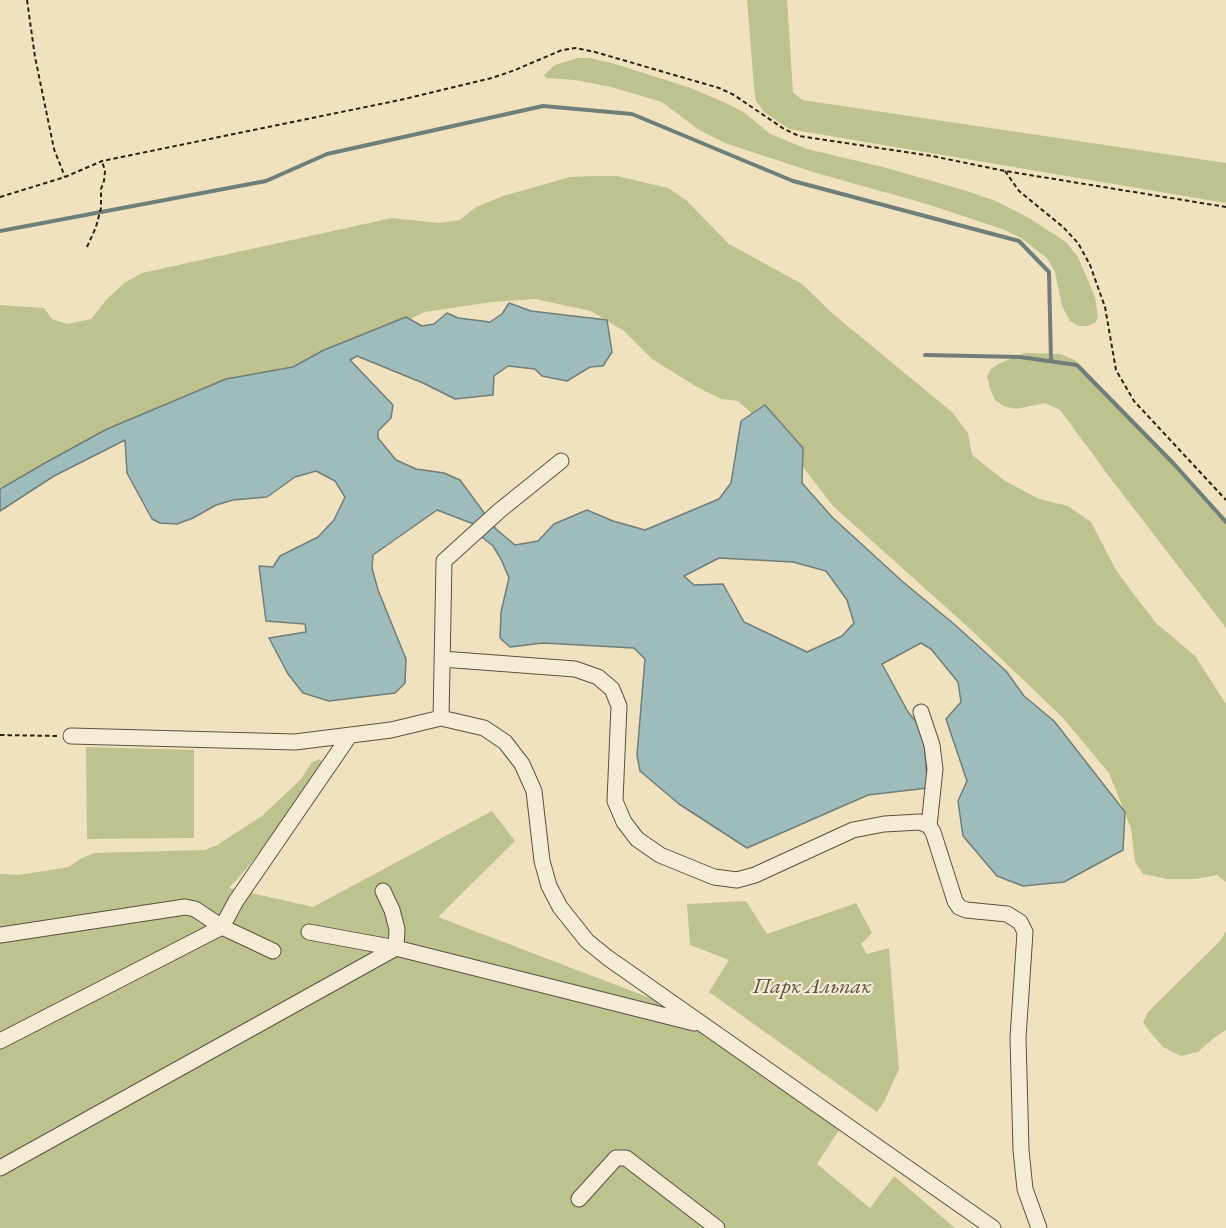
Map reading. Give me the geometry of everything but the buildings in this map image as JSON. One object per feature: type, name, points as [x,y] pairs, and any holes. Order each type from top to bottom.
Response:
[{"type":"lane","points":[[441,718],[444,561],[472,534],[561,461]]},
{"type":"lane","points":[[442,659],[575,669],[598,677],[612,689],[619,706],[615,801],[624,822],[637,839],[660,855],[714,877],[737,880],[755,875],[853,830],[900,823],[920,822],[929,826],[959,907],[966,910],[1007,914],[1020,922],[1025,932],[1018,1038],[1021,1150],[1025,1189],[1039,1228]]},
{"type":"lane","points":[[921,712],[932,745],[935,769],[929,826]]},
{"type":"lane","points":[[71,736],[295,742],[391,730],[441,718],[484,728],[505,742],[522,764],[534,791],[542,861],[549,886],[560,908],[587,940],[608,958],[993,1228]]},
{"type":"lane","points":[[0,1041],[222,927],[236,900],[350,735]]},
{"type":"lane","points":[[383,891],[397,928],[396,948]]},
{"type":"lane","points":[[0,935],[185,907],[195,909],[222,927],[273,951]]},
{"type":"lane","points":[[309,932],[396,948],[708,1027]]},
{"type":"lane","points":[[0,1168],[396,948]]},
{"type":"lane","points":[[579,1199],[616,1158],[626,1158],[717,1228]]},
{"type":"path","points":[[27,0],[35,57],[54,149],[65,177]]},
{"type":"path","points":[[0,197],[65,177],[102,161],[492,78],[562,50],[576,48],[719,88],[734,95],[777,125],[799,136],[932,156],[1005,171],[1226,207]]},
{"type":"path","points":[[87,247],[101,208],[101,189],[105,171],[102,161]]},
{"type":"path","points":[[1005,171],[1019,191],[1063,227],[1078,243],[1090,265],[1105,307],[1116,370],[1134,400],[1226,500]]},
{"type":"path","points":[[0,735],[71,736]]},
{"type":"green space","points":[[747,0],[787,0],[793,92],[802,100],[1226,163],[1226,203],[789,129],[764,112],[756,101]]},
{"type":"green space","points":[[577,58],[612,63],[688,87],[745,113],[770,134],[807,149],[887,168],[996,201],[1029,218],[1066,242],[1078,257],[1095,297],[1098,317],[1095,323],[1078,326],[1070,321],[1062,306],[1055,272],[1047,258],[1021,238],[1005,230],[930,205],[813,172],[725,143],[699,130],[662,102],[611,87],[575,80],[546,78],[544,75],[555,65]]},
{"type":"green space","points":[[617,176],[668,188],[686,200],[729,244],[802,284],[833,314],[952,412],[968,433],[972,455],[1005,481],[1039,499],[1068,506],[1091,522],[1116,570],[1129,588],[1156,623],[1195,656],[1226,704],[1226,882],[1217,875],[1196,879],[1167,879],[1143,874],[1135,862],[1131,828],[1109,773],[1062,717],[969,628],[833,506],[783,441],[738,401],[721,399],[697,387],[652,359],[624,331],[591,311],[535,299],[492,302],[425,312],[326,359],[101,443],[0,488],[0,305],[44,308],[52,319],[67,324],[91,319],[124,283],[142,273],[392,218],[439,223],[460,220],[476,207],[503,196],[570,177]]},
{"type":"green space","points":[[1025,353],[1060,354],[1075,360],[1226,519],[1226,628],[1060,410],[1045,403],[1016,409],[1003,406],[995,400],[987,376],[991,369]]},
{"type":"green space","points":[[86,747],[194,750],[194,838],[87,839]]},
{"type":"green space","points":[[319,759],[324,762],[322,768],[248,867],[229,888],[313,907],[492,811],[515,841],[438,917],[658,1001],[839,1130],[817,1164],[870,1208],[894,1176],[955,1228],[0,1228],[0,874],[19,875],[69,867],[94,853],[205,850],[217,845],[262,816],[301,779],[312,762]]},
{"type":"green space","name":"Парк Альпак","points":[[746,901],[767,934],[856,903],[872,933],[861,944],[867,954],[889,948],[899,1069],[877,1112],[709,992],[729,960],[690,945],[687,904]]},
{"type":"green space","points":[[1226,931],[1226,1030],[1198,1052],[1181,1056],[1163,1047],[1143,1022],[1148,1012],[1221,940]]},
{"type":"water","points":[[509,303],[531,311],[607,320],[612,352],[603,366],[590,367],[567,381],[542,376],[535,369],[508,366],[494,376],[493,395],[455,399],[357,356],[350,360],[393,405],[391,418],[378,431],[378,438],[396,460],[416,469],[444,473],[460,480],[496,529],[515,545],[538,541],[554,524],[587,510],[613,521],[645,530],[719,499],[731,483],[741,421],[765,405],[803,448],[802,483],[832,517],[1006,671],[1024,696],[1054,721],[1125,812],[1123,850],[1064,882],[1023,886],[997,876],[963,836],[958,801],[967,781],[946,719],[961,702],[958,682],[931,649],[921,643],[882,664],[908,712],[923,730],[928,788],[868,795],[747,848],[679,804],[640,771],[637,755],[645,659],[634,648],[543,643],[510,647],[500,638],[501,612],[509,578],[501,559],[493,546],[483,538],[479,526],[437,510],[373,555],[372,568],[378,590],[406,659],[405,683],[395,693],[329,701],[303,693],[288,674],[269,638],[306,632],[305,624],[266,621],[259,566],[273,567],[280,556],[318,537],[334,520],[345,497],[335,481],[316,471],[295,477],[267,497],[233,500],[216,505],[177,524],[160,523],[152,519],[127,473],[125,440],[54,476],[0,511],[0,489],[107,429],[226,379],[293,367],[324,350],[406,317],[422,326],[434,324],[447,313],[458,318],[490,322],[502,314]],"holes":[[[719,558],[793,562],[826,571],[847,600],[854,623],[842,636],[807,652],[744,622],[723,584],[694,585],[684,576]]]},
{"type":"waterway","points":[[0,231],[266,181],[327,154],[543,106],[632,114],[793,181],[1019,241],[1049,272],[1051,361]]},
{"type":"waterway","points":[[925,355],[1020,357],[1077,365],[1174,464],[1226,522]]}]
